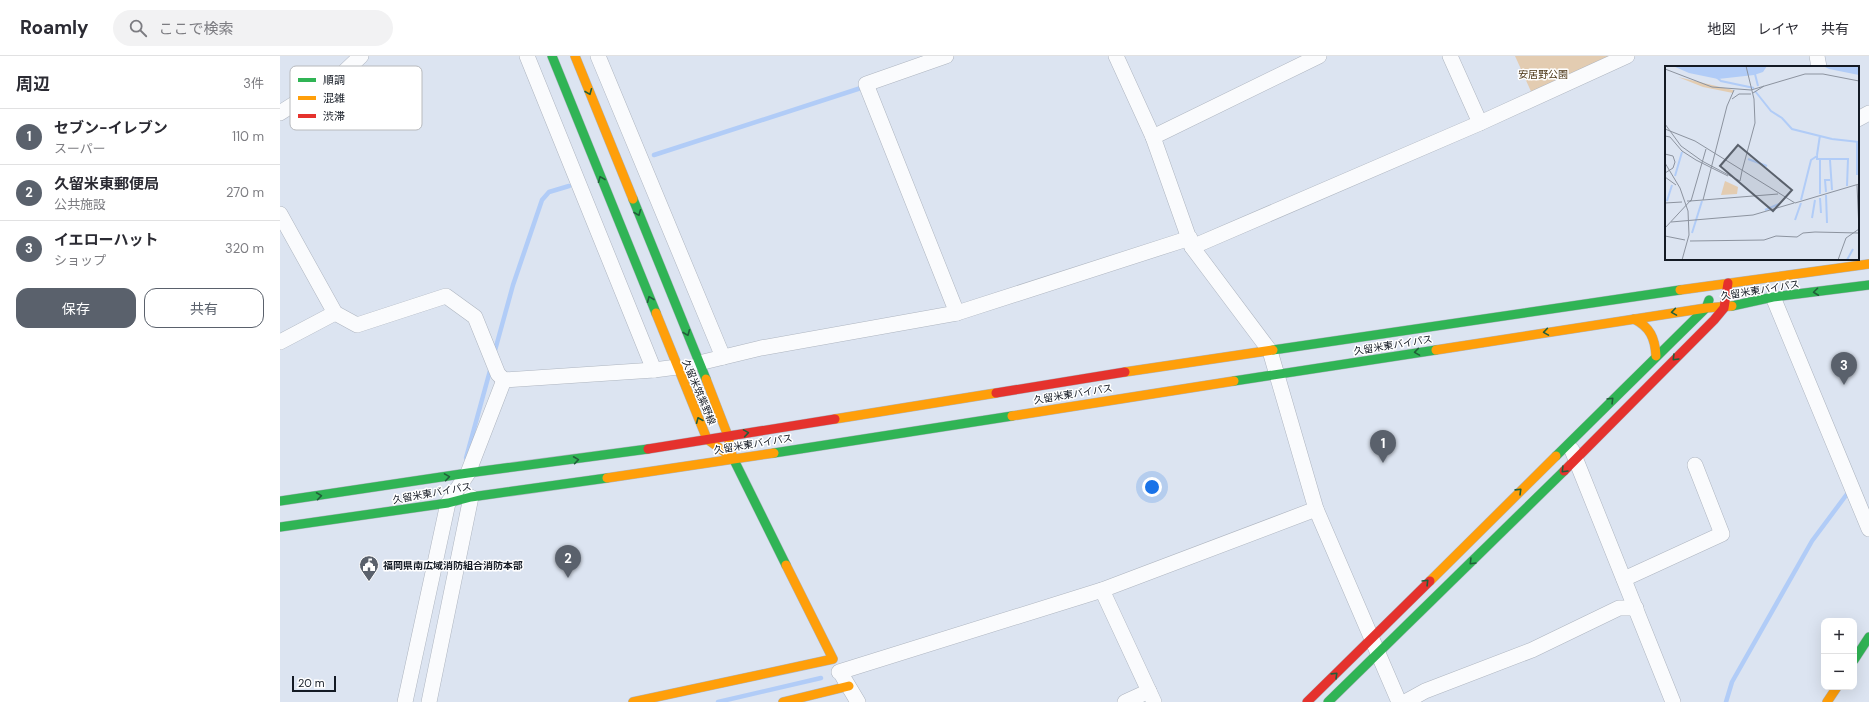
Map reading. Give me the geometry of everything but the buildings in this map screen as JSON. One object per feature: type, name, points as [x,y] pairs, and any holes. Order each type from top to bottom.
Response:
[{"type":"main road","name":"久留米筑紫野線","points":[[552,56],[707,439],[733,458]]},
{"type":"main road","name":"久留米筑紫野線","points":[[575,56],[728,436],[733,458]]},
{"type":"main road","name":"久留米東バイパス","points":[[280,501],[637,452],[707,439],[1121,372],[1717,285],[1839,264],[1869,264]]},
{"type":"main road","points":[[1307,702],[1374,646],[1576,459],[1724,308],[1728,283]]},
{"type":"main road","points":[[1328,702],[1374,646],[1393,615],[1706,308],[1717,285]]},
{"type":"main road","name":"久留米東バイパス","points":[[280,527],[448,503],[471,497],[631,475],[1706,308],[1724,308],[1773,297],[1869,285]]},
{"type":"main road","points":[[1634,319],[1645,324],[1652,332],[1656,344],[1656,356]]},
{"type":"main road","points":[[633,702],[836,665],[733,458]]},
{"type":"main road","points":[[1857,655],[1869,637]]},
{"type":"main road","points":[[783,702],[849,686]]},
{"type":"main road","points":[[1827,702],[1835,690]]},
{"type":"street","points":[[350,66],[361,56]]},
{"type":"street","points":[[527,56],[654,370]]},
{"type":"street","points":[[598,56],[723,357]]},
{"type":"street","points":[[946,56],[866,84],[957,314]]},
{"type":"street","points":[[1116,56],[1153,137],[1191,242],[1270,351],[1316,509],[1399,702]]},
{"type":"street","points":[[1153,137],[1319,56]]},
{"type":"street","points":[[1450,56],[1480,123]]},
{"type":"street","points":[[699,363],[761,348],[957,314],[1191,242],[1480,123],[1627,56]]},
{"type":"street","points":[[1817,56],[1819,66]]},
{"type":"street","points":[[280,113],[290,107]]},
{"type":"street","points":[[1859,118],[1869,112]]},
{"type":"street","points":[[280,214],[335,313],[356,325],[446,296],[475,318],[498,374],[504,380],[654,370],[677,367]]},
{"type":"street","points":[[1839,264],[1843,288]]},
{"type":"street","points":[[1773,297],[1869,529]]},
{"type":"street","points":[[280,342],[335,313]]},
{"type":"street","points":[[405,702],[448,503],[468,474],[504,380]]},
{"type":"street","points":[[1568,442],[1673,702]]},
{"type":"street","points":[[1624,579],[1722,534],[1695,465]]},
{"type":"street","points":[[429,702],[471,497]]},
{"type":"street","points":[[858,702],[836,665],[1102,590],[1316,509]]},
{"type":"street","points":[[1102,590],[1151,697],[1125,702]]},
{"type":"street","points":[[1405,702],[1425,691],[1532,650],[1619,608],[1636,608]]},
{"type":"green space","name":"安居野公園","points":[[1515,56],[1627,56],[1534,98]]},
{"type":"waterway","points":[[654,155],[864,87]]},
{"type":"waterway","points":[[494,354],[513,285],[542,200],[549,192],[569,186]]},
{"type":"waterway","points":[[466,458],[491,367]]},
{"type":"waterway","points":[[1726,702],[1732,682],[1812,541],[1850,490]]},
{"type":"waterway","points":[[718,702],[821,678]]},
{"type":"traffic: fast","points":[[552,56],[656,313]]},
{"type":"traffic: fast","points":[[633,199],[706,379]]},
{"type":"traffic: fast","points":[[1732,306],[1773,297],[1869,285]]},
{"type":"traffic: fast","points":[[1273,350],[1680,290]]},
{"type":"traffic: fast","points":[[1556,456],[1706,308],[1709,300]]},
{"type":"traffic: fast","points":[[1234,381],[1436,350]]},
{"type":"traffic: fast","points":[[774,453],[1012,416]]},
{"type":"traffic: fast","points":[[280,501],[468,473],[648,449]]},
{"type":"traffic: fast","points":[[733,458],[786,565]]},
{"type":"traffic: fast","points":[[1328,702],[1564,471]]},
{"type":"traffic: fast","points":[[280,527],[448,503],[471,497],[607,478]]},
{"type":"traffic: fast","points":[[1857,655],[1869,637]]},
{"type":"traffic: slow","points":[[575,56],[633,199]]},
{"type":"traffic: slow","points":[[1680,290],[1869,264]]},
{"type":"traffic: slow","points":[[1436,350],[1706,308],[1732,306]]},
{"type":"traffic: slow","points":[[656,313],[707,439],[733,458]]},
{"type":"traffic: slow","points":[[1634,319],[1648,329],[1651,334],[1656,356]]},
{"type":"traffic: slow","points":[[1125,372],[1273,350]]},
{"type":"traffic: slow","points":[[706,379],[728,436],[732,455]]},
{"type":"traffic: slow","points":[[1012,416],[1234,381]]},
{"type":"traffic: slow","points":[[835,419],[996,393]]},
{"type":"traffic: slow","points":[[607,478],[774,453]]},
{"type":"traffic: slow","points":[[1430,581],[1556,456]]},
{"type":"traffic: slow","points":[[633,702],[833,659],[786,565]]},
{"type":"traffic: slow","points":[[783,702],[849,686]]},
{"type":"traffic: slow","points":[[1827,702],[1835,690]]},
{"type":"traffic: jam","points":[[1564,471],[1714,320],[1724,308],[1728,283]]},
{"type":"traffic: jam","points":[[996,393],[1125,372]]},
{"type":"traffic: jam","points":[[648,449],[835,419]]},
{"type":"traffic: jam","points":[[1307,702],[1430,581]]},
{"type":"place","name":"イエローハット","points":[[1844,385]]},
{"type":"place","name":"セブン-イレブン","points":[[1383,463]]},
{"type":"place","name":"久留米東郵便局","points":[[568,578]]},
{"type":"place","name":"福岡県南広域消防組合消防本部","points":[[369,582]]}]
